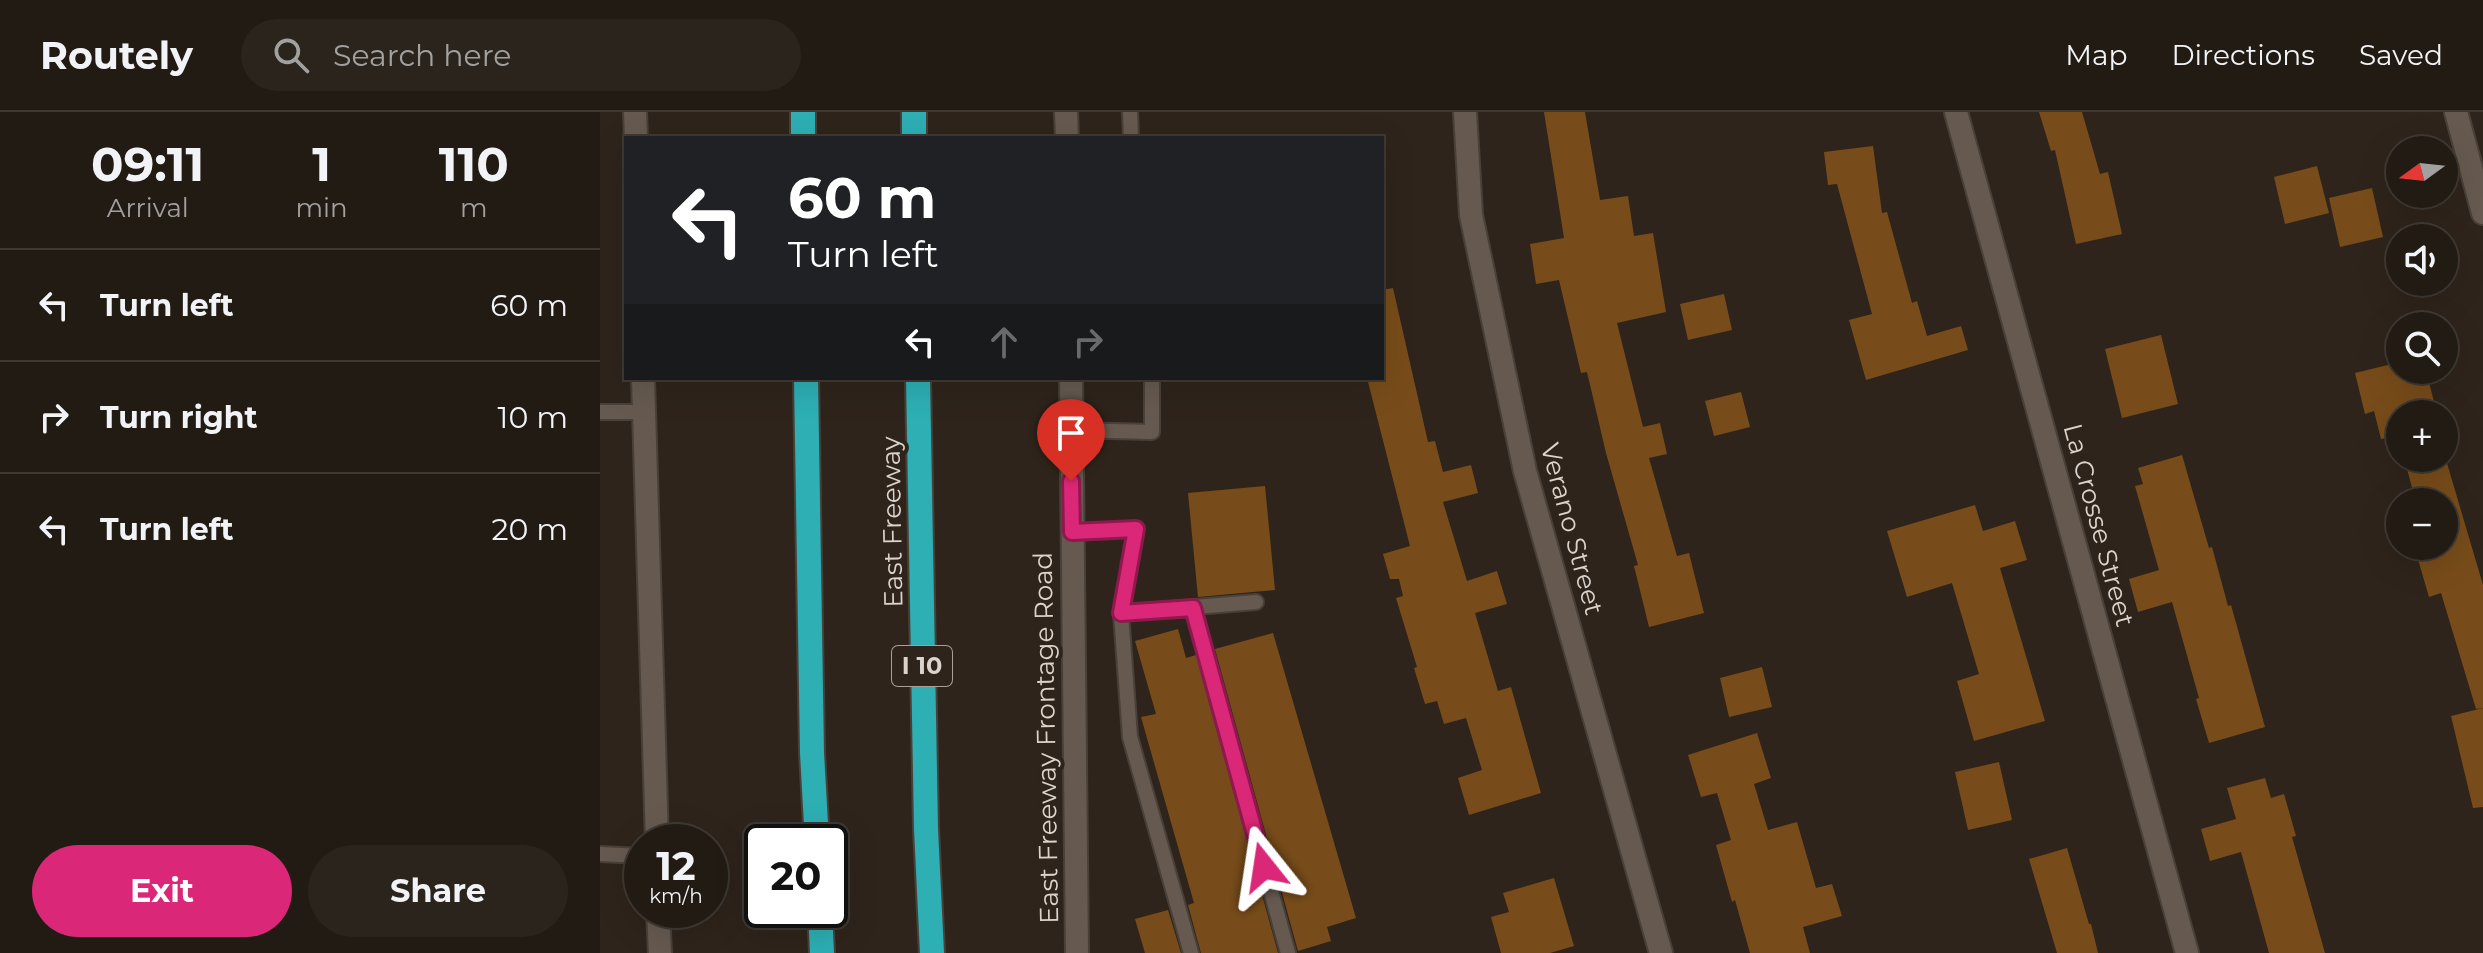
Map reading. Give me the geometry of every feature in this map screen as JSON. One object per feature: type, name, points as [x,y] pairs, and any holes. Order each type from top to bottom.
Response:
[{"type":"highway","points":[[803,112],[803,136]]},
{"type":"highway","points":[[914,112],[914,136]]},
{"type":"highway","points":[[806,380],[816,824]]},
{"type":"highway","name":"East Freeway","points":[[918,380],[926,829],[932,953]]},
{"type":"highway","points":[[821,928],[822,953]]},
{"type":"street","points":[[635,112],[636,136]]},
{"type":"street","points":[[1066,112],[1067,136]]},
{"type":"street","name":"Verano Street","points":[[1465,112],[1471,215],[1525,471],[1661,953]]},
{"type":"street","name":"La Crosse Street","points":[[1956,112],[2187,953]]},
{"type":"street","points":[[2456,112],[2483,213]]},
{"type":"street","points":[[643,380],[656,824]]},
{"type":"street","name":"East Freeway Frontage Road","points":[[1071,380],[1077,953]]},
{"type":"street","points":[[659,928],[660,953]]},
{"type":"lane","points":[[1130,112],[1131,136]]},
{"type":"lane","points":[[1071,430],[1152,432],[1152,380]]},
{"type":"lane","points":[[600,412],[644,412]]},
{"type":"lane","points":[[1072,532],[1136,529],[1121,613],[1130,737],[1191,953]]},
{"type":"lane","points":[[1121,613],[1256,602]]},
{"type":"lane","points":[[1193,608],[1288,953]]},
{"type":"lane","points":[[600,854],[624,855]]},
{"type":"building","points":[[1544,112],[1585,112],[1600,200],[1628,196],[1634,236],[1653,233],[1666,312],[1617,323],[1643,427],[1660,423],[1667,454],[1649,458],[1677,556],[1689,553],[1704,613],[1649,627],[1634,566],[1638,565],[1587,372],[1581,373],[1559,280],[1536,284],[1530,244],[1564,238]]},
{"type":"building","points":[[2039,112],[2082,112],[2100,174],[2108,172],[2122,234],[2076,244],[2055,150],[2051,151]]},
{"type":"building","points":[[1873,146],[1882,213],[1887,212],[1912,303],[1917,301],[1927,336],[1961,326],[1968,350],[1866,380],[1849,320],[1872,314],[1837,184],[1828,185],[1824,152]]},
{"type":"building","points":[[2317,166],[2329,213],[2285,224],[2274,177]]},
{"type":"building","points":[[2372,188],[2383,237],[2340,247],[2329,198]]},
{"type":"building","points":[[1393,288],[1428,442],[1435,441],[1443,472],[1471,465],[1478,493],[1443,502],[1467,581],[1497,571],[1507,604],[1475,613],[1498,691],[1511,687],[1541,793],[1469,815],[1458,778],[1482,770],[1466,718],[1444,724],[1437,701],[1425,704],[1396,598],[1403,596],[1399,579],[1390,579],[1383,554],[1410,546],[1368,380],[1384,380],[1384,290]]},
{"type":"building","points":[[1724,294],[1732,330],[1688,340],[1680,304]]},
{"type":"building","points":[[2161,335],[2178,404],[2122,418],[2105,349]]},
{"type":"building","points":[[2386,365],[2386,384],[2430,384],[2434,400],[2386,400],[2386,438],[2381,439],[2374,411],[2365,414],[2355,373]]},
{"type":"building","points":[[1741,392],[1750,427],[1714,436],[1705,401]]},
{"type":"building","points":[[2182,455],[2209,548],[2212,547],[2228,606],[2231,605],[2265,727],[2209,743],[2172,602],[2138,612],[2129,579],[2159,570],[2135,486],[2143,484],[2138,468]]},
{"type":"building","points":[[2408,472],[2450,472],[2454,488],[2412,488]]},
{"type":"building","points":[[1265,486],[1275,590],[1198,597],[1188,493]]},
{"type":"building","points":[[2458,500],[2483,585],[2483,708],[2476,709],[2441,593],[2429,597],[2418,560],[2458,560]]},
{"type":"building","points":[[1975,505],[1983,531],[2015,521],[2027,560],[2000,568],[2045,721],[1974,741],[1957,681],[1979,674],[1952,583],[1907,597],[1887,531]]},
{"type":"building","points":[[1178,629],[1186,658],[1196,655],[1278,953],[1201,953],[1188,905],[1194,903],[1141,717],[1156,714],[1135,641]]},
{"type":"building","points":[[1273,633],[1356,918],[1327,927],[1331,941],[1298,951],[1215,649]]},
{"type":"building","points":[[1762,667],[1772,707],[1729,717],[1720,678]]},
{"type":"building","points":[[2483,708],[2483,807],[2473,808],[2451,716]]},
{"type":"building","points":[[1757,733],[1771,778],[1754,784],[1768,830],[1797,822],[1816,888],[1832,884],[1842,916],[1803,927],[1810,953],[1750,953],[1716,845],[1731,840],[1717,793],[1701,797],[1688,755]]},
{"type":"building","points":[[1999,762],[2012,820],[1968,830],[1955,772]]},
{"type":"building","points":[[2265,778],[2271,798],[2284,794],[2296,836],[2292,837],[2325,953],[2269,953],[2241,852],[2210,861],[2201,829],[2236,819],[2227,788]]},
{"type":"building","points":[[2067,848],[2098,953],[2057,953],[2029,859]]},
{"type":"building","points":[[1554,878],[1574,946],[1550,953],[1501,953],[1491,917],[1509,912],[1503,893]]},
{"type":"building","points":[[1168,910],[1181,953],[1145,953],[1135,919]]},
{"type":"route","points":[[1071,481],[1072,532],[1136,529],[1121,613],[1193,608],[1264,867]]}]
